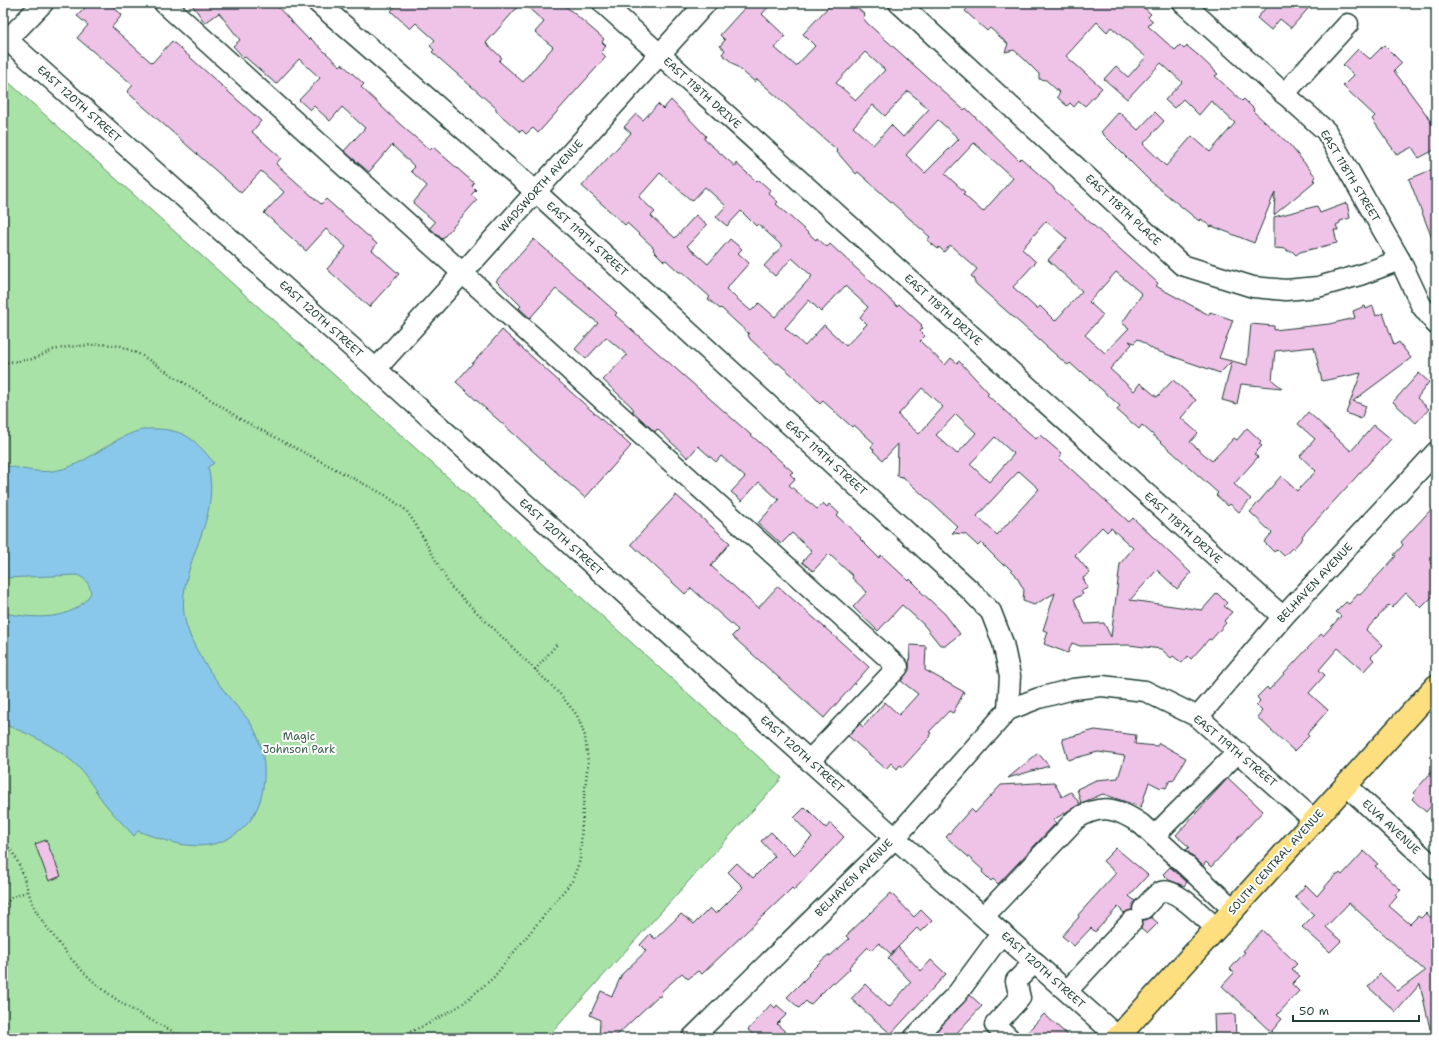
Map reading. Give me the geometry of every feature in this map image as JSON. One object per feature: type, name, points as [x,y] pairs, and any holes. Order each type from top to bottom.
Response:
[{"type":"main road","name":"SOUTH CENTRAL AVENUE","points":[[1118,1038],[1436,686]]},
{"type":"street","points":[[5,38],[44,3]]},
{"type":"street","points":[[164,3],[898,667],[809,761]]},
{"type":"street","name":"EAST 119TH STREET","points":[[318,3],[536,192],[959,579],[991,612],[1003,643],[1010,676],[1008,710],[1039,698],[1073,689],[1102,686],[1145,691],[1198,717],[1314,820]]},
{"type":"street","name":"EAST 118TH DRIVE","points":[[603,3],[1283,618]]},
{"type":"street","name":"WADSWORTH AVENUE","points":[[376,369],[706,3]]},
{"type":"street","name":"EAST 118TH PLACE","points":[[899,3],[1182,264],[1253,287],[1286,290],[1318,287],[1360,275],[1400,260]]},
{"type":"street","name":"EAST 118TH STREET","points":[[1183,3],[1326,131],[1400,260],[1421,305],[1436,324]]},
{"type":"street","points":[[1284,94],[1348,24]]},
{"type":"street","name":"EAST 120TH STREET","points":[[5,38],[376,369],[1118,1038]]},
{"type":"street","name":"BELHAVEN AVENUE","points":[[1198,717],[1283,618],[1436,452]]},
{"type":"street","name":"BELHAVEN AVENUE","points":[[692,1038],[895,838],[1008,710]]},
{"type":"street","points":[[1154,836],[1238,752]]},
{"type":"street","name":"ELVA AVENUE","points":[[1346,785],[1436,869]]},
{"type":"street","points":[[984,916],[1076,819],[1094,810],[1105,808],[1128,815],[1142,824],[1233,909]]},
{"type":"street","points":[[1068,992],[1161,891],[1169,891],[1184,899],[1216,928]]},
{"type":"street","points":[[914,1038],[957,994],[1002,933]]},
{"type":"street","points":[[1009,1038],[995,1025],[1020,998],[1016,981],[1035,962]]},
{"type":"path","points":[[3,363],[33,359],[53,350],[67,347],[102,344],[121,346],[141,355],[242,420],[385,495],[406,510],[416,524],[450,586],[559,693],[577,715],[585,736],[588,762],[583,807],[580,860],[572,880],[493,978],[462,1004],[428,1024],[395,1038]]},
{"type":"path","points":[[535,670],[558,643]]},
{"type":"path","points":[[3,842],[12,849],[20,864],[35,909],[48,930],[72,960],[96,986],[123,1005],[187,1038]]},
{"type":"path","points":[[3,907],[12,897],[29,891]]},
{"type":"green space","name":"Magic Johnson Park","points":[[3,77],[782,778],[547,1038],[3,1038]]},
{"type":"water","points":[[147,429],[170,430],[186,436],[200,447],[214,463],[208,467],[211,487],[209,505],[205,524],[187,577],[184,595],[184,614],[186,625],[196,649],[217,682],[246,716],[253,727],[259,739],[264,767],[262,795],[250,820],[241,830],[229,838],[203,846],[178,844],[138,831],[134,836],[105,804],[86,777],[73,762],[40,740],[3,724],[3,613],[39,617],[63,614],[83,603],[91,593],[87,582],[77,575],[3,578],[3,465],[40,471],[64,469],[88,458],[123,437]]},
{"type":"building","points":[[90,3],[109,3],[122,15],[112,27],[152,63],[172,41],[261,121],[252,132],[281,158],[276,164],[321,204],[326,199],[377,244],[372,250],[399,274],[369,307],[327,269],[346,247],[326,229],[306,251],[264,213],[284,192],[261,171],[241,193],[127,92],[133,85],[77,38],[88,25],[77,16]]},
{"type":"building","points":[[191,3],[274,3],[309,40],[310,38],[340,66],[342,64],[364,84],[361,87],[402,126],[430,150],[433,147],[474,183],[472,186],[476,190],[471,195],[477,200],[442,239],[430,228],[435,222],[413,203],[427,186],[411,171],[415,167],[392,145],[369,172],[344,151],[365,128],[342,107],[330,121],[314,106],[310,110],[299,100],[320,78],[299,59],[276,84],[245,57],[244,58],[233,46],[240,40],[219,13],[205,23]]},
{"type":"building","points":[[398,3],[521,3],[486,43],[502,58],[499,61],[523,82],[553,47],[535,32],[544,22],[523,3],[562,3],[604,39],[602,42],[606,46],[601,52],[606,57],[538,133],[533,128],[526,134],[522,130],[520,132],[496,111],[496,108],[432,52],[434,50],[430,46],[435,40],[416,23],[410,29],[391,11]]},
{"type":"building","points":[[749,3],[772,3],[762,14],[785,36],[775,48],[796,66],[815,46],[803,34],[832,3],[852,3],[865,15],[863,18],[867,23],[964,110],[966,108],[1019,160],[1021,158],[1053,187],[1055,191],[1158,283],[1156,286],[1209,315],[1210,312],[1233,320],[1219,358],[1232,361],[1220,373],[1154,350],[1138,339],[1134,343],[1129,341],[1132,344],[1110,369],[1134,391],[1140,383],[1157,397],[1173,380],[1196,400],[1181,418],[1198,433],[1190,442],[1212,461],[1234,438],[1237,440],[1247,428],[1261,441],[1259,444],[1262,446],[1254,454],[1258,457],[1234,484],[1251,499],[1239,512],[1230,504],[1228,506],[1216,495],[1218,493],[1142,425],[1139,429],[1117,410],[1120,406],[1081,371],[1080,372],[1070,363],[1068,365],[1065,363],[976,284],[974,281],[975,279],[971,276],[977,269],[950,245],[944,252],[939,247],[938,249],[927,240],[930,237],[858,172],[856,174],[836,151],[837,150],[757,79],[755,82],[722,54],[725,50],[720,46],[725,40],[720,35]],"holes":[[[865,52],[885,70],[856,100],[836,83]],[[908,91],[929,109],[903,137],[891,125],[873,145],[853,127],[873,105],[885,116]],[[938,120],[959,139],[925,173],[906,155]],[[974,143],[1013,178],[983,212],[963,194],[965,192],[945,174]],[[1046,221],[1067,239],[1048,260],[1082,291],[1055,321],[1040,306],[1037,309],[1013,287],[1036,262],[1022,249]],[[1116,272],[1142,294],[1122,323],[1129,328],[1105,353],[1085,335],[1103,315],[1089,302]]]},
{"type":"building","points":[[972,3],[1139,3],[1151,14],[1148,17],[1153,21],[1148,26],[1175,50],[1180,45],[1184,49],[1187,46],[1198,55],[1218,74],[1215,76],[1242,101],[1244,99],[1254,109],[1253,111],[1289,144],[1316,177],[1313,179],[1315,181],[1274,215],[1275,192],[1254,243],[1212,226],[1211,227],[1201,219],[1199,221],[1151,182],[1101,132],[1119,112],[1138,130],[1155,112],[1164,121],[1143,144],[1166,166],[1192,136],[1210,152],[1235,123],[1211,101],[1199,115],[1183,99],[1174,108],[1165,100],[1182,82],[1161,63],[1127,99],[1104,79],[1116,66],[1128,77],[1146,57],[1111,27],[1107,32],[1097,22],[1066,56],[1102,88],[1085,106],[1079,101],[1074,107],[1070,103],[1067,106],[1057,97],[1060,93],[1046,80],[1039,79],[1039,74],[1014,50],[1005,52],[1008,44],[990,28],[987,31],[965,11]]},
{"type":"building","points":[[1270,3],[1313,3],[1291,28],[1280,19],[1271,30],[1257,18]]},
{"type":"building","points":[[1384,45],[1402,63],[1394,71],[1426,114],[1436,131],[1436,149],[1419,158],[1412,147],[1397,155],[1372,119],[1375,116],[1343,86],[1354,75],[1343,65],[1358,49],[1370,59]]},
{"type":"building","points":[[671,100],[706,136],[704,139],[736,167],[736,163],[757,182],[759,180],[770,190],[768,193],[778,202],[776,204],[816,240],[817,238],[827,247],[830,244],[897,306],[899,304],[922,325],[921,326],[923,328],[920,331],[925,336],[920,341],[945,365],[951,358],[957,363],[959,361],[989,393],[987,395],[1036,439],[1040,435],[1062,454],[1059,458],[1129,522],[1133,518],[1191,573],[1177,589],[1157,570],[1130,600],[1202,610],[1217,593],[1227,603],[1224,606],[1232,612],[1224,621],[1226,623],[1211,640],[1209,639],[1191,659],[1188,656],[1182,663],[1173,656],[1171,658],[1161,649],[1129,645],[1080,646],[1072,643],[1068,653],[1044,644],[1048,632],[1043,630],[1055,593],[1034,605],[1023,601],[1024,590],[1015,574],[1005,564],[1003,565],[981,543],[978,546],[965,534],[952,533],[958,527],[903,477],[897,476],[898,444],[883,460],[873,451],[874,450],[871,447],[874,443],[854,425],[852,427],[823,401],[820,404],[791,374],[778,363],[777,364],[750,339],[749,334],[721,308],[720,309],[708,299],[710,297],[682,272],[679,272],[666,260],[664,261],[653,250],[654,248],[627,223],[625,225],[582,186],[631,133],[624,127],[636,114],[643,120],[658,104],[663,109]],"holes":[[[660,173],[692,201],[705,187],[726,206],[716,217],[727,226],[741,211],[756,226],[758,224],[782,246],[764,266],[775,276],[792,258],[812,276],[775,317],[759,303],[751,311],[726,289],[749,263],[738,253],[742,249],[730,239],[708,264],[687,246],[707,225],[696,215],[675,238],[651,216],[655,212],[639,197]],[[845,286],[868,307],[860,317],[867,324],[846,346],[824,325],[805,346],[785,328],[809,300],[821,312]],[[922,388],[943,407],[919,434],[898,415]],[[956,414],[976,433],[957,454],[936,435]],[[995,437],[1014,454],[989,482],[970,464]],[[1019,471],[1039,489],[997,535],[977,516]],[[1102,527],[1107,532],[1111,528],[1133,548],[1120,564],[1111,637],[1104,623],[1085,624],[1074,599],[1083,594],[1081,591],[1088,588],[1083,578],[1090,573],[1075,555]]]},
{"type":"building","points":[[1436,168],[1436,246],[1435,246],[1409,179]]},
{"type":"building","points":[[1347,203],[1350,218],[1340,221],[1340,223],[1336,225],[1338,230],[1334,230],[1337,243],[1300,252],[1296,255],[1292,251],[1287,251],[1287,249],[1274,248],[1274,217],[1317,206],[1320,213]]},
{"type":"building","points":[[534,239],[617,313],[615,315],[793,472],[790,474],[795,479],[789,485],[817,509],[823,503],[827,507],[829,504],[839,513],[837,516],[861,538],[860,539],[879,558],[881,555],[909,581],[910,579],[921,590],[920,591],[945,614],[960,634],[946,645],[940,645],[923,624],[902,605],[878,631],[853,607],[867,592],[852,578],[853,576],[829,554],[813,571],[802,562],[812,551],[792,533],[781,544],[758,523],[779,500],[759,482],[742,501],[731,492],[745,477],[721,456],[716,462],[698,446],[688,458],[657,429],[655,432],[632,411],[634,410],[631,406],[603,380],[627,355],[606,337],[586,359],[575,349],[598,323],[556,289],[530,318],[519,308],[521,306],[496,281]]},
{"type":"building","points":[[1365,306],[1366,309],[1373,306],[1376,316],[1383,313],[1394,345],[1399,342],[1411,358],[1353,401],[1366,406],[1361,419],[1346,413],[1361,373],[1322,381],[1314,347],[1275,351],[1272,380],[1282,388],[1241,384],[1237,404],[1222,400],[1232,361],[1247,365],[1251,324],[1274,326],[1274,330],[1329,324],[1355,318],[1353,311]]},
{"type":"building","points":[[502,330],[631,446],[585,498],[456,382]]},
{"type":"building","points":[[1419,373],[1429,382],[1417,398],[1429,409],[1416,423],[1393,402]]},
{"type":"building","points":[[1308,412],[1351,451],[1374,425],[1391,439],[1302,536],[1303,538],[1293,549],[1292,548],[1284,556],[1277,549],[1274,552],[1264,542],[1272,533],[1250,512],[1281,476],[1297,491],[1316,471],[1300,456],[1315,439],[1298,424]]},
{"type":"building","points":[[676,495],[730,543],[711,566],[758,608],[778,586],[869,667],[824,718],[732,636],[738,630],[691,588],[685,594],[631,544]]},
{"type":"building","points":[[1436,504],[1436,556],[1430,563],[1436,569],[1436,593],[1421,608],[1406,593],[1392,608],[1389,605],[1366,630],[1382,645],[1371,657],[1374,660],[1364,671],[1338,648],[1319,670],[1325,675],[1309,693],[1328,710],[1307,734],[1309,736],[1294,751],[1257,717],[1262,711],[1256,705],[1260,701],[1257,697],[1267,687],[1269,690],[1321,634],[1323,636],[1341,616],[1336,612],[1346,602],[1349,604],[1358,594],[1360,595],[1396,556],[1394,555],[1403,545],[1401,542]]},
{"type":"building","points":[[910,645],[926,646],[925,670],[964,692],[953,713],[949,711],[929,732],[931,733],[929,736],[930,737],[903,767],[900,765],[897,769],[891,763],[886,769],[848,736],[860,724],[863,727],[885,702],[899,715],[918,694],[901,681],[909,670]]},
{"type":"building","points":[[1095,730],[1136,735],[1135,744],[1157,746],[1159,743],[1186,758],[1173,781],[1170,780],[1166,788],[1161,788],[1149,782],[1141,807],[1103,794],[1081,803],[1077,789],[1096,780],[1118,778],[1125,756],[1098,752],[1068,760],[1062,739]]},
{"type":"building","points":[[1038,753],[1049,766],[1008,778]]},
{"type":"building","points":[[1436,767],[1436,800],[1426,812],[1412,799],[1415,795],[1413,793]]},
{"type":"building","points":[[1228,778],[1263,811],[1211,867],[1206,862],[1203,866],[1186,850],[1189,847],[1176,835]]},
{"type":"building","points":[[1054,782],[1062,797],[1071,792],[1080,804],[1053,820],[1056,823],[998,884],[993,879],[991,881],[982,872],[983,870],[946,837],[971,809],[975,813],[1001,785]]},
{"type":"building","points":[[805,807],[826,828],[830,823],[844,837],[794,890],[792,888],[702,974],[698,971],[688,979],[682,973],[662,991],[661,996],[657,997],[614,1038],[599,1038],[600,1020],[590,1015],[601,991],[612,996],[622,974],[646,951],[640,945],[650,934],[655,939],[681,914],[694,924],[710,908],[716,914],[743,887],[728,872],[737,863],[753,878],[775,856],[761,841],[771,832],[794,855],[812,837],[794,818]]},
{"type":"building","points":[[46,840],[61,876],[49,881],[35,844]]},
{"type":"building","points":[[1116,848],[1148,875],[1129,896],[1135,901],[1132,910],[1124,913],[1118,907],[1095,932],[1091,928],[1074,946],[1062,936],[1079,917],[1078,915],[1116,873],[1103,861]]},
{"type":"building","points":[[1364,851],[1378,864],[1375,866],[1401,890],[1395,895],[1397,897],[1389,906],[1410,924],[1418,916],[1421,918],[1426,913],[1436,922],[1436,1029],[1430,1029],[1420,984],[1396,1012],[1368,987],[1380,974],[1398,991],[1425,971],[1349,903],[1326,927],[1341,941],[1330,952],[1302,927],[1314,915],[1295,897],[1306,885],[1317,896],[1336,874],[1338,875],[1340,873],[1342,875]]},
{"type":"building","points":[[1170,867],[1187,882],[1184,886],[1169,880],[1163,874]]},
{"type":"building","points":[[891,893],[914,917],[921,910],[932,921],[921,932],[917,928],[891,954],[879,943],[871,950],[868,947],[849,967],[850,969],[835,983],[833,982],[810,1005],[806,1001],[799,1008],[787,997],[820,962],[828,955],[830,956],[849,939],[846,936]]},
{"type":"building","points":[[1151,917],[1158,923],[1147,934],[1141,929],[1143,920]]},
{"type":"building","points":[[1262,930],[1297,964],[1292,969],[1300,976],[1292,984],[1299,991],[1277,1015],[1282,1019],[1271,1032],[1222,986],[1234,973],[1230,969],[1245,952],[1243,951]]},
{"type":"building","points":[[898,947],[921,971],[931,960],[946,974],[891,1034],[851,999],[865,984],[889,1007],[911,982],[888,958]]},
{"type":"building","points":[[970,995],[982,1006],[952,1038],[930,1038]]},
{"type":"building","points":[[771,1004],[775,1008],[777,1005],[787,1014],[777,1024],[792,1038],[757,1038],[748,1030]]},
{"type":"building","points":[[1044,1014],[1071,1038],[1022,1038]]},
{"type":"building","points":[[1235,1014],[1236,1038],[1215,1038],[1214,1015]]}]
